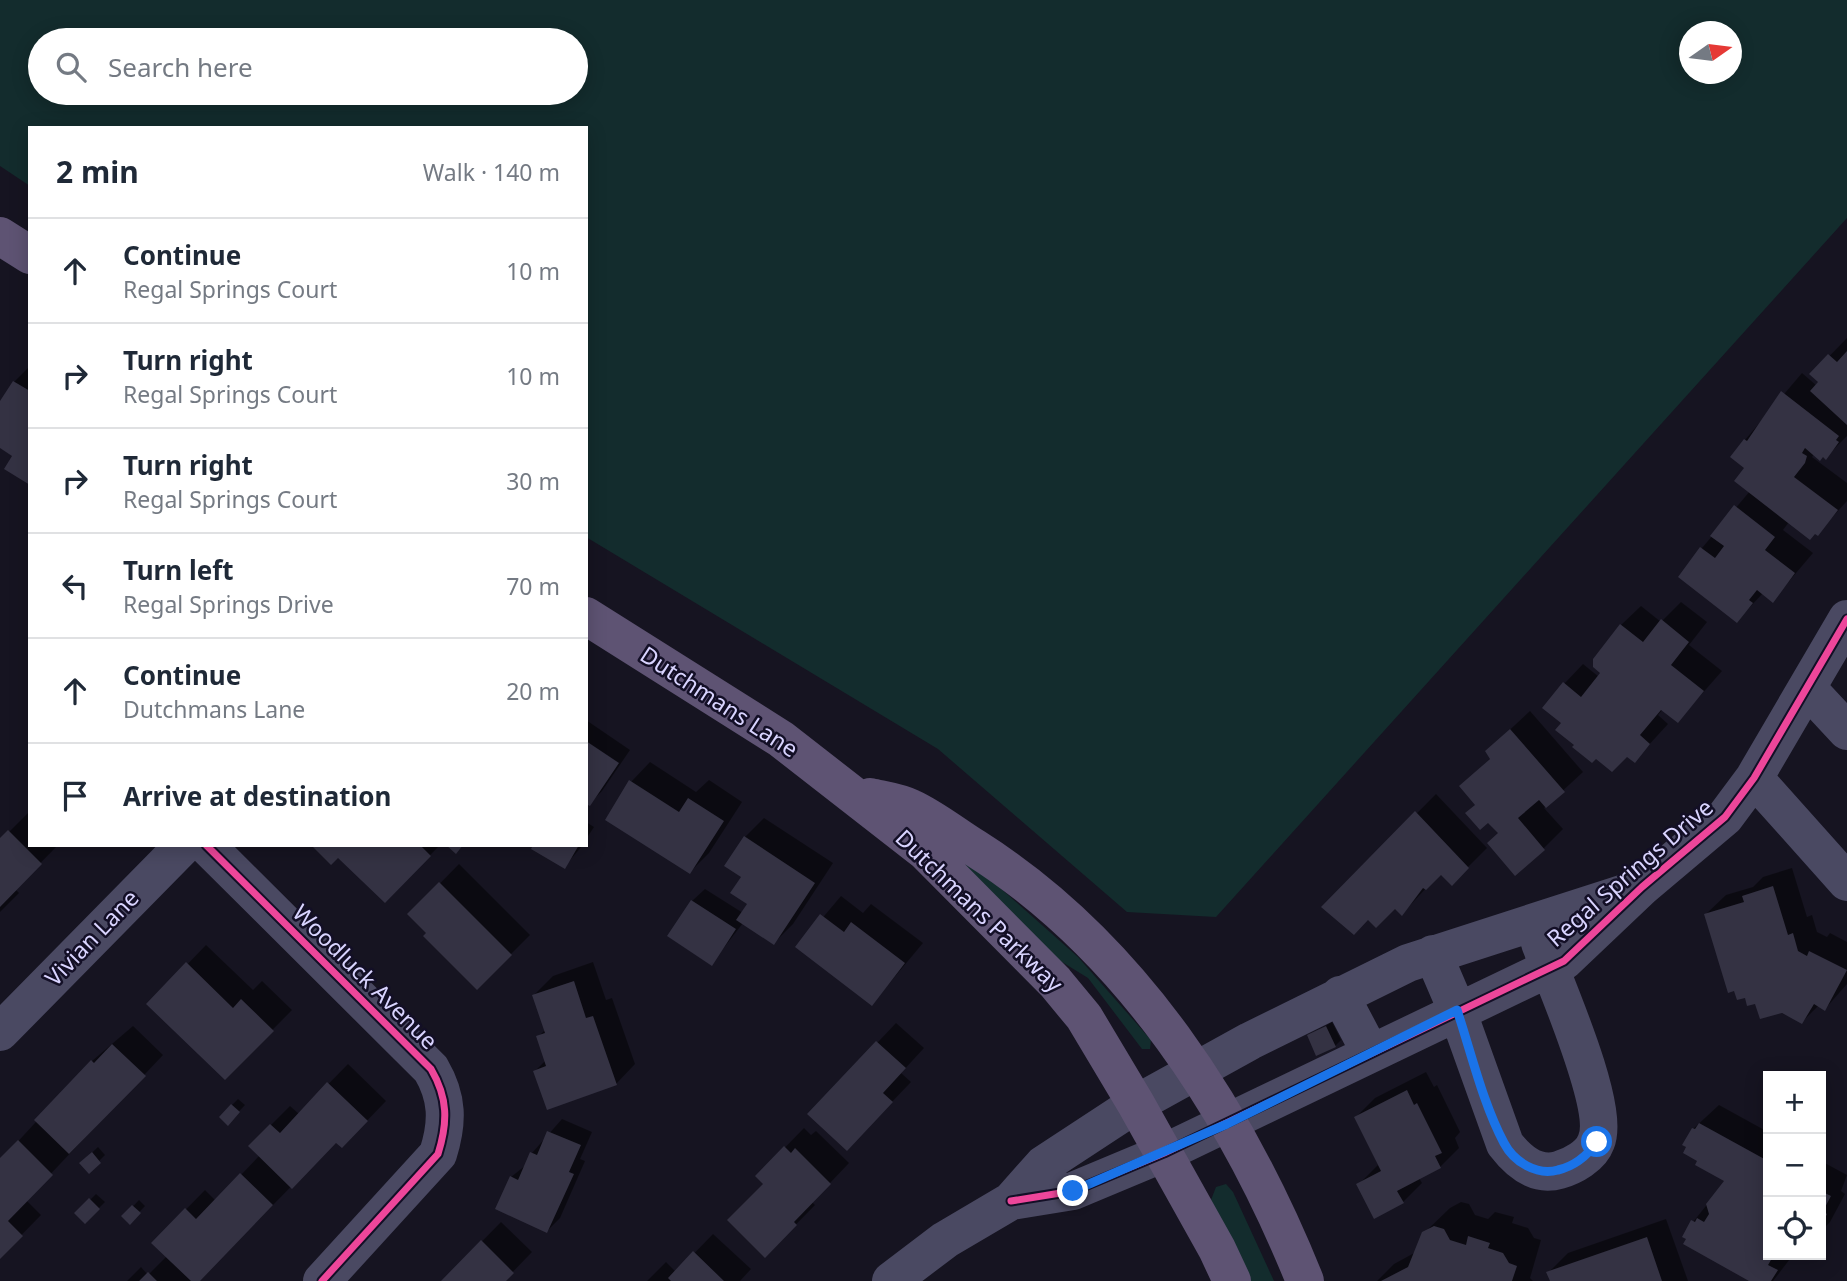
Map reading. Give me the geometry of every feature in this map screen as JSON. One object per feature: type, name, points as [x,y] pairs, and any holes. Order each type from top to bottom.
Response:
[{"type":"main road","points":[[0,236],[28,254]]},
{"type":"main road","name":"Dutchmans Lane","points":[[588,617],[780,739],[848,791]]},
{"type":"main road","name":"Dutchmans Parkway","points":[[848,791],[911,807],[1016,873],[1088,937],[1126,977],[1194,1071],[1227,1124],[1284,1229],[1306,1281]]},
{"type":"main road","name":"Dutchmans Parkway","points":[[848,791],[926,852],[1055,982],[1084,1017],[1164,1153],[1232,1281]]},
{"type":"street","name":"Regal Springs Drive","points":[[1164,1153],[1457,1010],[1564,961],[1642,887],[1725,817],[1754,778],[1847,619]]},
{"type":"street","points":[[1807,688],[1847,731]]},
{"type":"street","points":[[1754,778],[1847,882]]},
{"type":"street","name":"Vivian Lane","points":[[0,1032],[182,847]]},
{"type":"street","name":"Woodluck Avenue","points":[[208,847],[431,1069],[441,1086],[447,1111],[445,1133],[438,1154],[322,1281]]},
{"type":"street","name":"Regal Springs Drive","points":[[1136,1104],[1340,995],[1433,954],[1642,887]]},
{"type":"street","points":[[1433,954],[1457,1010],[1505,1144],[1516,1158],[1532,1169],[1552,1172],[1567,1168],[1590,1151],[1597,1142],[1600,1123],[1587,1073],[1532,921]]},
{"type":"street","points":[[1340,995],[1370,1052]]},
{"type":"street","points":[[891,1281],[946,1240],[1011,1201],[1043,1165],[1136,1104]]},
{"type":"street","points":[[1011,1201],[1073,1191],[1164,1153]]},
{"type":"green space","points":[[0,0],[1847,0],[1847,218],[1216,917],[1127,912],[938,749],[588,538],[588,126],[28,126],[28,185],[0,166]]},
{"type":"green space","points":[[945,848],[998,886],[1078,957],[1151,1040],[1150,1049],[1142,1049],[1088,978],[1041,949]]},
{"type":"green space","points":[[1226,1184],[1233,1192],[1274,1281],[1249,1281],[1211,1200],[1216,1187]]},
{"type":"building","points":[[1847,351],[1847,425],[1810,391],[1818,382],[1809,374],[1828,354],[1837,362]]},
{"type":"building","points":[[13,381],[28,390],[28,484],[4,469],[12,456],[0,448],[0,401]]},
{"type":"building","points":[[1781,391],[1839,436],[1836,440],[1839,442],[1826,460],[1823,457],[1820,461],[1805,448],[1802,453],[1807,456],[1805,463],[1794,477],[1838,510],[1818,536],[1815,534],[1810,540],[1734,481],[1744,468],[1730,457],[1744,439],[1747,441]]},
{"type":"building","points":[[1734,505],[1775,537],[1765,550],[1795,573],[1773,603],[1757,590],[1749,600],[1753,603],[1737,623],[1678,577],[1700,547],[1715,558],[1724,546],[1710,536]]},
{"type":"building","points":[[1661,619],[1689,642],[1671,665],[1704,691],[1678,723],[1661,710],[1640,735],[1650,744],[1635,763],[1627,757],[1612,772],[1596,759],[1592,763],[1572,747],[1574,745],[1555,730],[1561,723],[1542,708],[1563,682],[1581,697],[1600,673],[1593,667],[1593,659],[1620,624],[1643,642]]},
{"type":"building","points":[[1510,729],[1565,792],[1546,808],[1539,800],[1518,818],[1545,850],[1515,876],[1487,843],[1498,833],[1488,823],[1480,830],[1465,813],[1475,805],[1459,786],[1490,759],[1485,751]]},
{"type":"building","points":[[588,742],[619,763],[590,806],[588,805]]},
{"type":"building","points":[[629,780],[679,812],[688,798],[724,821],[690,874],[605,820]]},
{"type":"building","points":[[1415,811],[1469,868],[1452,886],[1441,875],[1426,890],[1423,888],[1402,916],[1395,909],[1376,928],[1368,920],[1354,935],[1321,907]]},
{"type":"building","points":[[8,830],[42,864],[0,907],[0,838]]},
{"type":"building","points":[[744,836],[815,883],[774,945],[736,920],[747,904],[730,893],[741,877],[724,866]]},
{"type":"building","points":[[313,847],[422,847],[431,856],[385,903],[338,858],[331,865]]},
{"type":"building","points":[[448,847],[461,847],[456,854]]},
{"type":"building","points":[[532,847],[578,847],[565,869],[531,849]]},
{"type":"building","points":[[439,882],[512,955],[477,990],[423,936],[426,933],[407,914]]},
{"type":"building","points":[[1773,886],[1788,935],[1793,933],[1798,951],[1807,956],[1809,951],[1847,970],[1825,1011],[1814,1004],[1802,1024],[1782,1013],[1760,1019],[1755,1004],[1747,1006],[1745,998],[1737,1000],[1734,991],[1728,993],[1704,914],[1744,902],[1742,896]]},
{"type":"building","points":[[691,900],[736,929],[712,966],[667,936]]},
{"type":"building","points":[[820,914],[844,932],[851,922],[905,963],[872,1006],[795,947]]},
{"type":"building","points":[[186,962],[233,1008],[241,999],[274,1031],[225,1080],[146,1004]]},
{"type":"building","points":[[574,981],[586,1018],[593,1016],[617,1085],[547,1110],[533,1071],[546,1066],[536,1036],[545,1033],[532,995]]},
{"type":"building","points":[[1326,1026],[1336,1047],[1316,1056],[1307,1035]]},
{"type":"building","points":[[876,1041],[906,1068],[883,1093],[893,1102],[847,1151],[807,1114]]},
{"type":"building","points":[[112,1044],[146,1076],[69,1154],[34,1120],[91,1060],[94,1063]]},
{"type":"building","points":[[327,1082],[368,1121],[342,1148],[336,1143],[292,1189],[248,1146],[270,1124],[280,1133]]},
{"type":"building","points":[[1407,1090],[1414,1105],[1417,1103],[1442,1153],[1435,1156],[1441,1168],[1397,1191],[1404,1203],[1374,1219],[1356,1184],[1381,1171],[1354,1117]]},
{"type":"building","points":[[231,1104],[240,1112],[228,1126],[219,1117]]},
{"type":"building","points":[[1699,1123],[1763,1158],[1763,1260],[1771,1260],[1768,1265],[1778,1270],[1771,1281],[1749,1281],[1683,1244],[1686,1239],[1682,1237],[1691,1220],[1695,1222],[1697,1218],[1704,1222],[1709,1214],[1706,1204],[1724,1181],[1695,1165],[1697,1161],[1683,1153],[1686,1147],[1682,1145],[1692,1128],[1695,1129]]},
{"type":"building","points":[[547,1131],[581,1145],[569,1172],[574,1174],[547,1233],[495,1209],[510,1176],[518,1180],[530,1152],[537,1155]]},
{"type":"building","points":[[18,1140],[53,1175],[8,1221],[23,1236],[0,1259],[0,1158]]},
{"type":"building","points":[[784,1146],[791,1153],[795,1148],[831,1184],[794,1222],[797,1225],[765,1258],[727,1220],[763,1184],[755,1176]]},
{"type":"building","points":[[92,1152],[101,1163],[89,1174],[79,1163]]},
{"type":"building","points":[[240,1173],[273,1205],[200,1281],[191,1281],[151,1243],[185,1208],[196,1219]]},
{"type":"building","points":[[89,1198],[100,1209],[85,1224],[74,1213]]},
{"type":"building","points":[[132,1205],[141,1213],[130,1225],[121,1216]]},
{"type":"building","points":[[1434,1226],[1444,1229],[1450,1240],[1466,1245],[1468,1236],[1490,1243],[1488,1248],[1503,1253],[1509,1263],[1517,1266],[1512,1281],[1381,1281],[1408,1267],[1422,1232]]},
{"type":"building","points":[[1647,1237],[1662,1281],[1550,1281],[1546,1272]]},
{"type":"building","points":[[481,1240],[514,1273],[506,1281],[441,1281]]},
{"type":"building","points":[[693,1251],[724,1281],[671,1281],[668,1278]]},
{"type":"building","points":[[148,1272],[157,1281],[139,1281]]},
{"type":"cycle path","points":[[1011,1201],[1073,1191],[1164,1153],[1564,961],[1642,887],[1725,817],[1754,778],[1847,619]]},
{"type":"cycle path","points":[[208,847],[431,1069],[441,1090],[445,1121],[438,1154],[322,1281]]},
{"type":"route","points":[[1073,1191],[1227,1124],[1457,1010],[1497,1124],[1505,1144],[1516,1158],[1532,1169],[1552,1172],[1567,1168],[1580,1160],[1597,1142]]}]
